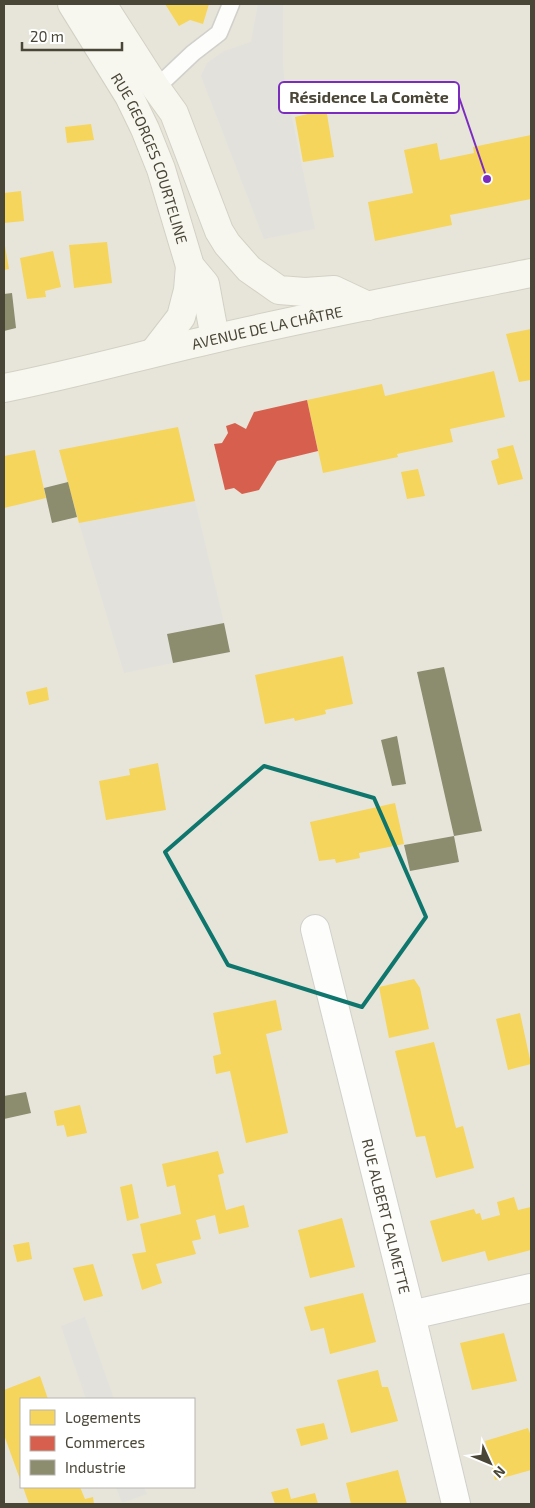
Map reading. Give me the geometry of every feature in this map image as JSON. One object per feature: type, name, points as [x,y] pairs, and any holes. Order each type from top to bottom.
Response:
[{"type":"street","name":"RUE GEORGES COURTELINE","points":[[72,4],[129,96],[145,129],[198,275],[215,338]]},
{"type":"street","name":"RUE GEORGES COURTELINE","points":[[102,4],[174,113],[220,231],[227,244],[249,270],[279,290],[305,292],[334,290],[368,306]]},
{"type":"street","name":"RUE GEORGES COURTELINE","points":[[154,352],[181,317],[188,290],[198,275],[217,270],[220,231]]},
{"type":"street","name":"AVENUE DE LA CHÂTRE","points":[[4,388],[215,338],[531,272]]},
{"type":"street","name":"RUE ALBERT CALMETTE","points":[[315,929],[456,1504]]},
{"type":"street","points":[[411,1315],[531,1288]]},
{"type":"lane","points":[[156,88],[219,33],[231,4]]},
{"type":"highlighted area","points":[[264,766],[374,798],[426,917],[362,1007],[228,965],[165,852]]},
{"type":"shaded area","points":[[4,4],[531,4],[531,1504],[4,1504]]},
{"type":"shaded area","points":[[258,4],[283,4],[283,65],[285,85],[315,229],[264,239],[201,76],[207,63],[224,51],[251,42]]},
{"type":"shaded area","points":[[195,501],[224,623],[167,634],[173,663],[124,673],[79,523]]},
{"type":"shaded area","points":[[85,1317],[114,1398],[86,1398],[61,1326]]},
{"type":"shaded area","points":[[116,1488],[144,1488],[147,1494],[122,1503]]},
{"type":"building: Logements","points":[[165,4],[209,4],[203,24],[190,20],[179,26]]},
{"type":"building: Logements","points":[[326,108],[334,157],[303,162],[295,117]]},
{"type":"building: Logements","points":[[91,124],[94,140],[67,143],[65,127]]},
{"type":"building: Logements","points":[[531,135],[531,199],[450,215],[452,225],[375,241],[368,202],[413,193],[404,150],[437,143],[440,160],[474,153],[473,147]]},
{"type":"building: Logements","points":[[21,191],[24,221],[4,223],[4,193]]},
{"type":"building: Logements","points":[[4,240],[9,269],[4,270]]},
{"type":"building: Logements","points":[[107,242],[112,283],[74,288],[69,245]]},
{"type":"building: Logements","points":[[53,251],[61,287],[45,291],[46,297],[27,299],[20,258]]},
{"type":"building: Logements","points":[[531,329],[531,380],[519,382],[506,334]]},
{"type":"building: Logements","points":[[494,371],[505,417],[450,429],[453,442],[397,454],[398,457],[323,473],[307,400],[382,384],[385,396]]},
{"type":"building: Logements","points":[[178,427],[195,501],[79,523],[59,450]]},
{"type":"building: Logements","points":[[513,445],[523,479],[498,485],[491,461],[499,458],[497,449]]},
{"type":"building: Logements","points":[[35,450],[46,498],[4,508],[4,456]]},
{"type":"building: Logements","points":[[418,469],[425,496],[407,499],[401,472]]},
{"type":"building: Logements","points":[[343,656],[353,704],[325,710],[326,714],[295,721],[294,718],[265,724],[255,675]]},
{"type":"building: Logements","points":[[47,687],[49,700],[29,705],[26,692]]},
{"type":"building: Logements","points":[[158,763],[166,810],[106,820],[99,781],[130,775],[129,769]]},
{"type":"building: Logements","points":[[395,803],[404,844],[359,853],[360,858],[336,863],[335,859],[319,861],[310,822]]},
{"type":"building: Logements","points":[[414,979],[420,988],[429,1029],[389,1038],[379,987]]},
{"type":"building: Logements","points":[[276,1000],[282,1030],[266,1034],[288,1133],[246,1143],[230,1071],[216,1074],[213,1056],[221,1054],[213,1013]]},
{"type":"building: Logements","points":[[520,1013],[531,1064],[508,1070],[496,1019]]},
{"type":"building: Logements","points":[[434,1042],[456,1128],[463,1126],[474,1168],[436,1178],[425,1136],[416,1137],[395,1051]]},
{"type":"building: Logements","points":[[80,1105],[87,1133],[67,1137],[64,1125],[57,1126],[54,1111]]},
{"type":"building: Logements","points":[[218,1151],[224,1173],[218,1175],[226,1210],[244,1205],[249,1227],[219,1234],[215,1215],[196,1220],[201,1239],[192,1241],[196,1254],[156,1264],[162,1283],[142,1290],[132,1254],[146,1252],[140,1224],[181,1214],[175,1185],[167,1187],[162,1164]]},
{"type":"building: Logements","points":[[132,1184],[139,1218],[127,1221],[120,1187]]},
{"type":"building: Logements","points":[[514,1197],[518,1210],[531,1207],[531,1250],[488,1261],[485,1251],[442,1262],[430,1221],[474,1209],[476,1214],[480,1213],[482,1220],[500,1215],[497,1202]]},
{"type":"building: Logements","points":[[342,1218],[355,1267],[310,1278],[298,1230]]},
{"type":"building: Logements","points":[[29,1242],[32,1259],[17,1262],[13,1245]]},
{"type":"building: Logements","points":[[93,1264],[103,1296],[84,1301],[73,1268]]},
{"type":"building: Logements","points":[[363,1293],[376,1342],[330,1354],[324,1328],[311,1331],[304,1307]]},
{"type":"building: Logements","points":[[504,1333],[517,1381],[472,1390],[460,1343]]},
{"type":"building: Logements","points":[[378,1370],[382,1387],[388,1387],[398,1421],[351,1433],[337,1380]]},
{"type":"building: Logements","points":[[40,1376],[48,1398],[20,1398],[20,1479],[4,1435],[4,1390]]},
{"type":"building: Logements","points":[[324,1423],[328,1439],[301,1446],[296,1429]]},
{"type":"building: Logements","points":[[528,1428],[531,1436],[531,1470],[495,1480],[485,1441]]},
{"type":"building: Logements","points":[[398,1470],[407,1504],[351,1504],[346,1483]]},
{"type":"building: Logements","points":[[23,1488],[80,1488],[85,1499],[93,1497],[94,1504],[29,1504]]},
{"type":"building: Logements","points":[[288,1488],[291,1499],[315,1493],[318,1504],[275,1504],[271,1492]]},
{"type":"building: Commerces","points":[[307,400],[318,451],[277,461],[259,490],[242,494],[234,488],[225,490],[214,444],[222,443],[228,433],[226,426],[235,423],[246,429],[254,412]]},
{"type":"building: Industrie","points":[[12,293],[16,328],[4,331],[4,294]]},
{"type":"building: Industrie","points":[[68,482],[77,517],[52,523],[44,488]]},
{"type":"building: Industrie","points":[[224,623],[230,652],[173,663],[167,634]]},
{"type":"building: Industrie","points":[[444,667],[482,831],[454,836],[417,672]]},
{"type":"building: Industrie","points":[[397,736],[406,784],[392,786],[381,740]]},
{"type":"building: Industrie","points":[[454,836],[459,862],[410,871],[404,845]]},
{"type":"building: Industrie","points":[[26,1092],[31,1113],[4,1119],[4,1096]]},
{"type":"place","name":"Résidence La Comète","points":[[487,179]]}]
